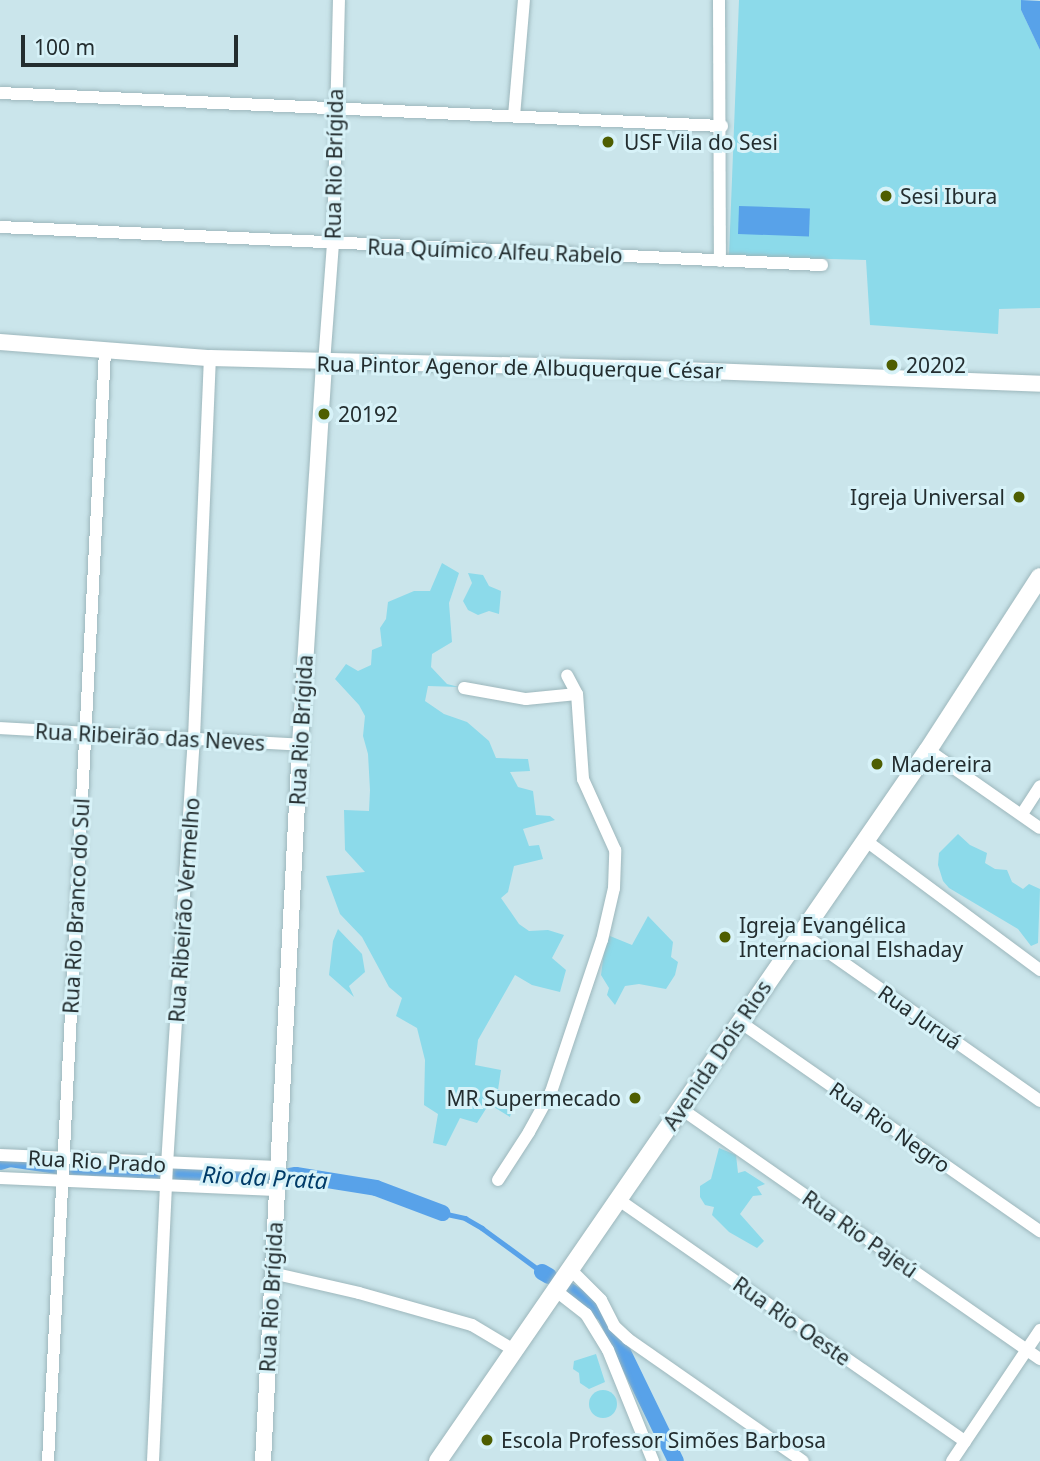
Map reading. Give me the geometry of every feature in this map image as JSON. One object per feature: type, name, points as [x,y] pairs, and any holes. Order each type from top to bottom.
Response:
[{"type":"main road","name":"Avenida Dois Rios","points":[[438,1461],[928,750],[1040,577]]},
{"type":"street","name":"Rua Rio Brígida","points":[[263,1461],[300,745],[332,244],[339,0]]},
{"type":"street","points":[[514,116],[524,0]]},
{"type":"street","points":[[719,0],[722,126],[720,261]]},
{"type":"street","points":[[0,93],[722,126]]},
{"type":"street","name":"Rua Químico Alfeu Rabelo","points":[[0,227],[822,265]]},
{"type":"street","name":"Rua Pintor Agenor de Albuquerque César","points":[[0,342],[105,352],[324,363],[631,368],[1040,384]]},
{"type":"street","name":"Rua Rio Branco do Sul","points":[[48,1461],[105,352]]},
{"type":"street","name":"Rua Ribeirão Vermelho","points":[[153,1461],[167,1167],[194,738],[210,358]]},
{"type":"street","points":[[498,1180],[551,1092],[602,940],[614,888],[616,863],[613,841],[583,779],[577,694],[567,675]]},
{"type":"street","points":[[464,688],[531,700],[577,694]]},
{"type":"street","name":"Rua Ribeirão das Neves","points":[[0,728],[300,745]]},
{"type":"street","points":[[928,750],[1040,828]]},
{"type":"street","points":[[1022,814],[1040,786]]},
{"type":"street","points":[[865,840],[1040,970]]},
{"type":"street","name":"Rua Juruá","points":[[801,933],[1040,1101]]},
{"type":"street","name":"Rua Rio Negro","points":[[740,1023],[1040,1231]]},
{"type":"street","name":"Rua Rio Pajeú","points":[[680,1108],[1040,1359]]},
{"type":"street","name":"Rua Rio Prado","points":[[0,1155],[167,1167],[277,1168]]},
{"type":"street","name":"Rua Rio Prado","points":[[0,1178],[62,1178],[276,1189]]},
{"type":"street","name":"Rua Rio Oeste","points":[[619,1200],[965,1441]]},
{"type":"street","points":[[570,1269],[601,1300],[614,1326],[628,1339],[803,1461]]},
{"type":"street","points":[[272,1273],[359,1293],[472,1325],[514,1350]]},
{"type":"street","points":[[555,1290],[586,1314],[608,1350],[653,1461]]},
{"type":"street","points":[[952,1461],[1040,1330]]},
{"type":"shaded area","name":"Sesi Ibura","points":[[739,0],[1021,0],[1021,10],[1040,50],[1040,308],[999,309],[998,334],[870,325],[866,260],[729,256]]},
{"type":"shaded area","points":[[442,563],[459,573],[449,603],[452,642],[432,654],[431,667],[447,684],[459,687],[428,686],[425,701],[444,714],[467,722],[489,741],[496,758],[528,759],[530,771],[510,772],[518,787],[533,791],[536,815],[550,816],[555,820],[523,829],[529,846],[539,845],[543,859],[514,866],[508,892],[501,898],[519,924],[529,931],[548,930],[564,935],[552,958],[566,970],[560,992],[532,985],[515,975],[478,1040],[475,1065],[501,1070],[498,1090],[515,1098],[510,1117],[489,1104],[477,1123],[460,1118],[446,1146],[433,1143],[438,1114],[424,1105],[425,1060],[417,1028],[396,1016],[402,998],[389,987],[362,937],[340,914],[326,876],[365,872],[345,850],[344,810],[369,811],[370,790],[368,754],[363,736],[365,716],[359,705],[335,679],[346,664],[358,671],[371,665],[372,650],[382,646],[380,628],[386,619],[388,602],[414,591],[430,591]]},
{"type":"shaded area","points":[[468,573],[483,575],[489,586],[501,591],[499,614],[489,611],[478,615],[468,610],[463,601],[472,583]]},
{"type":"shaded area","points":[[958,834],[970,845],[987,853],[985,863],[995,869],[1007,870],[1012,882],[1023,889],[1029,884],[1040,889],[1038,943],[1031,946],[1018,929],[949,888],[943,881],[938,865],[939,853]]},
{"type":"shaded area","points":[[648,916],[673,942],[671,957],[678,962],[675,975],[666,989],[639,984],[625,986],[615,1005],[607,995],[609,988],[601,975],[605,944],[610,936],[632,945]]},
{"type":"shaded area","points":[[338,929],[362,954],[365,972],[349,986],[354,997],[329,975],[333,941]]},
{"type":"shaded area","points":[[719,1148],[736,1155],[738,1173],[745,1171],[765,1184],[757,1187],[762,1195],[753,1196],[740,1214],[764,1241],[757,1248],[729,1232],[712,1215],[714,1207],[705,1205],[700,1197],[700,1186],[711,1179]]},
{"type":"shaded area","points":[[596,1354],[605,1382],[589,1389],[580,1383],[579,1373],[573,1369],[574,1361]]},
{"type":"shaded area","points":[[603,1390],[613,1394],[617,1404],[613,1414],[603,1418],[593,1414],[589,1404],[593,1394]]},
{"type":"water","points":[[1021,0],[1040,1],[1040,50],[1021,10]]},
{"type":"water","points":[[739,206],[810,208],[809,236],[738,234]]},
{"type":"waterway","name":"Rio da Prata","points":[[0,1162],[10,1159],[57,1166],[212,1174],[264,1180],[296,1175],[376,1188],[442,1213]]},
{"type":"waterway","name":"Rio da Prata","points":[[442,1213],[465,1218],[482,1228],[542,1272]]},
{"type":"waterway","name":"Rio da Prata","points":[[542,1272],[549,1276]]},
{"type":"waterway","name":"Rio da Prata","points":[[570,1291],[605,1315],[676,1461]]},
{"type":"place","name":"USF Vila do Sesi","points":[[608,142]]},
{"type":"place","name":"Sesi Ibura","points":[[886,196]]},
{"type":"place","name":"20202","points":[[892,365]]},
{"type":"place","name":"20192","points":[[324,414]]},
{"type":"place","name":"Igreja Universal","points":[[1019,497]]},
{"type":"place","name":"Madereira","points":[[877,764]]},
{"type":"place","name":"Igreja Evangélica Internacional Elshaday","points":[[725,937]]},
{"type":"place","name":"MR Supermecado","points":[[635,1098]]},
{"type":"place","name":"Escola Professor Simões Barbosa","points":[[487,1440]]}]
